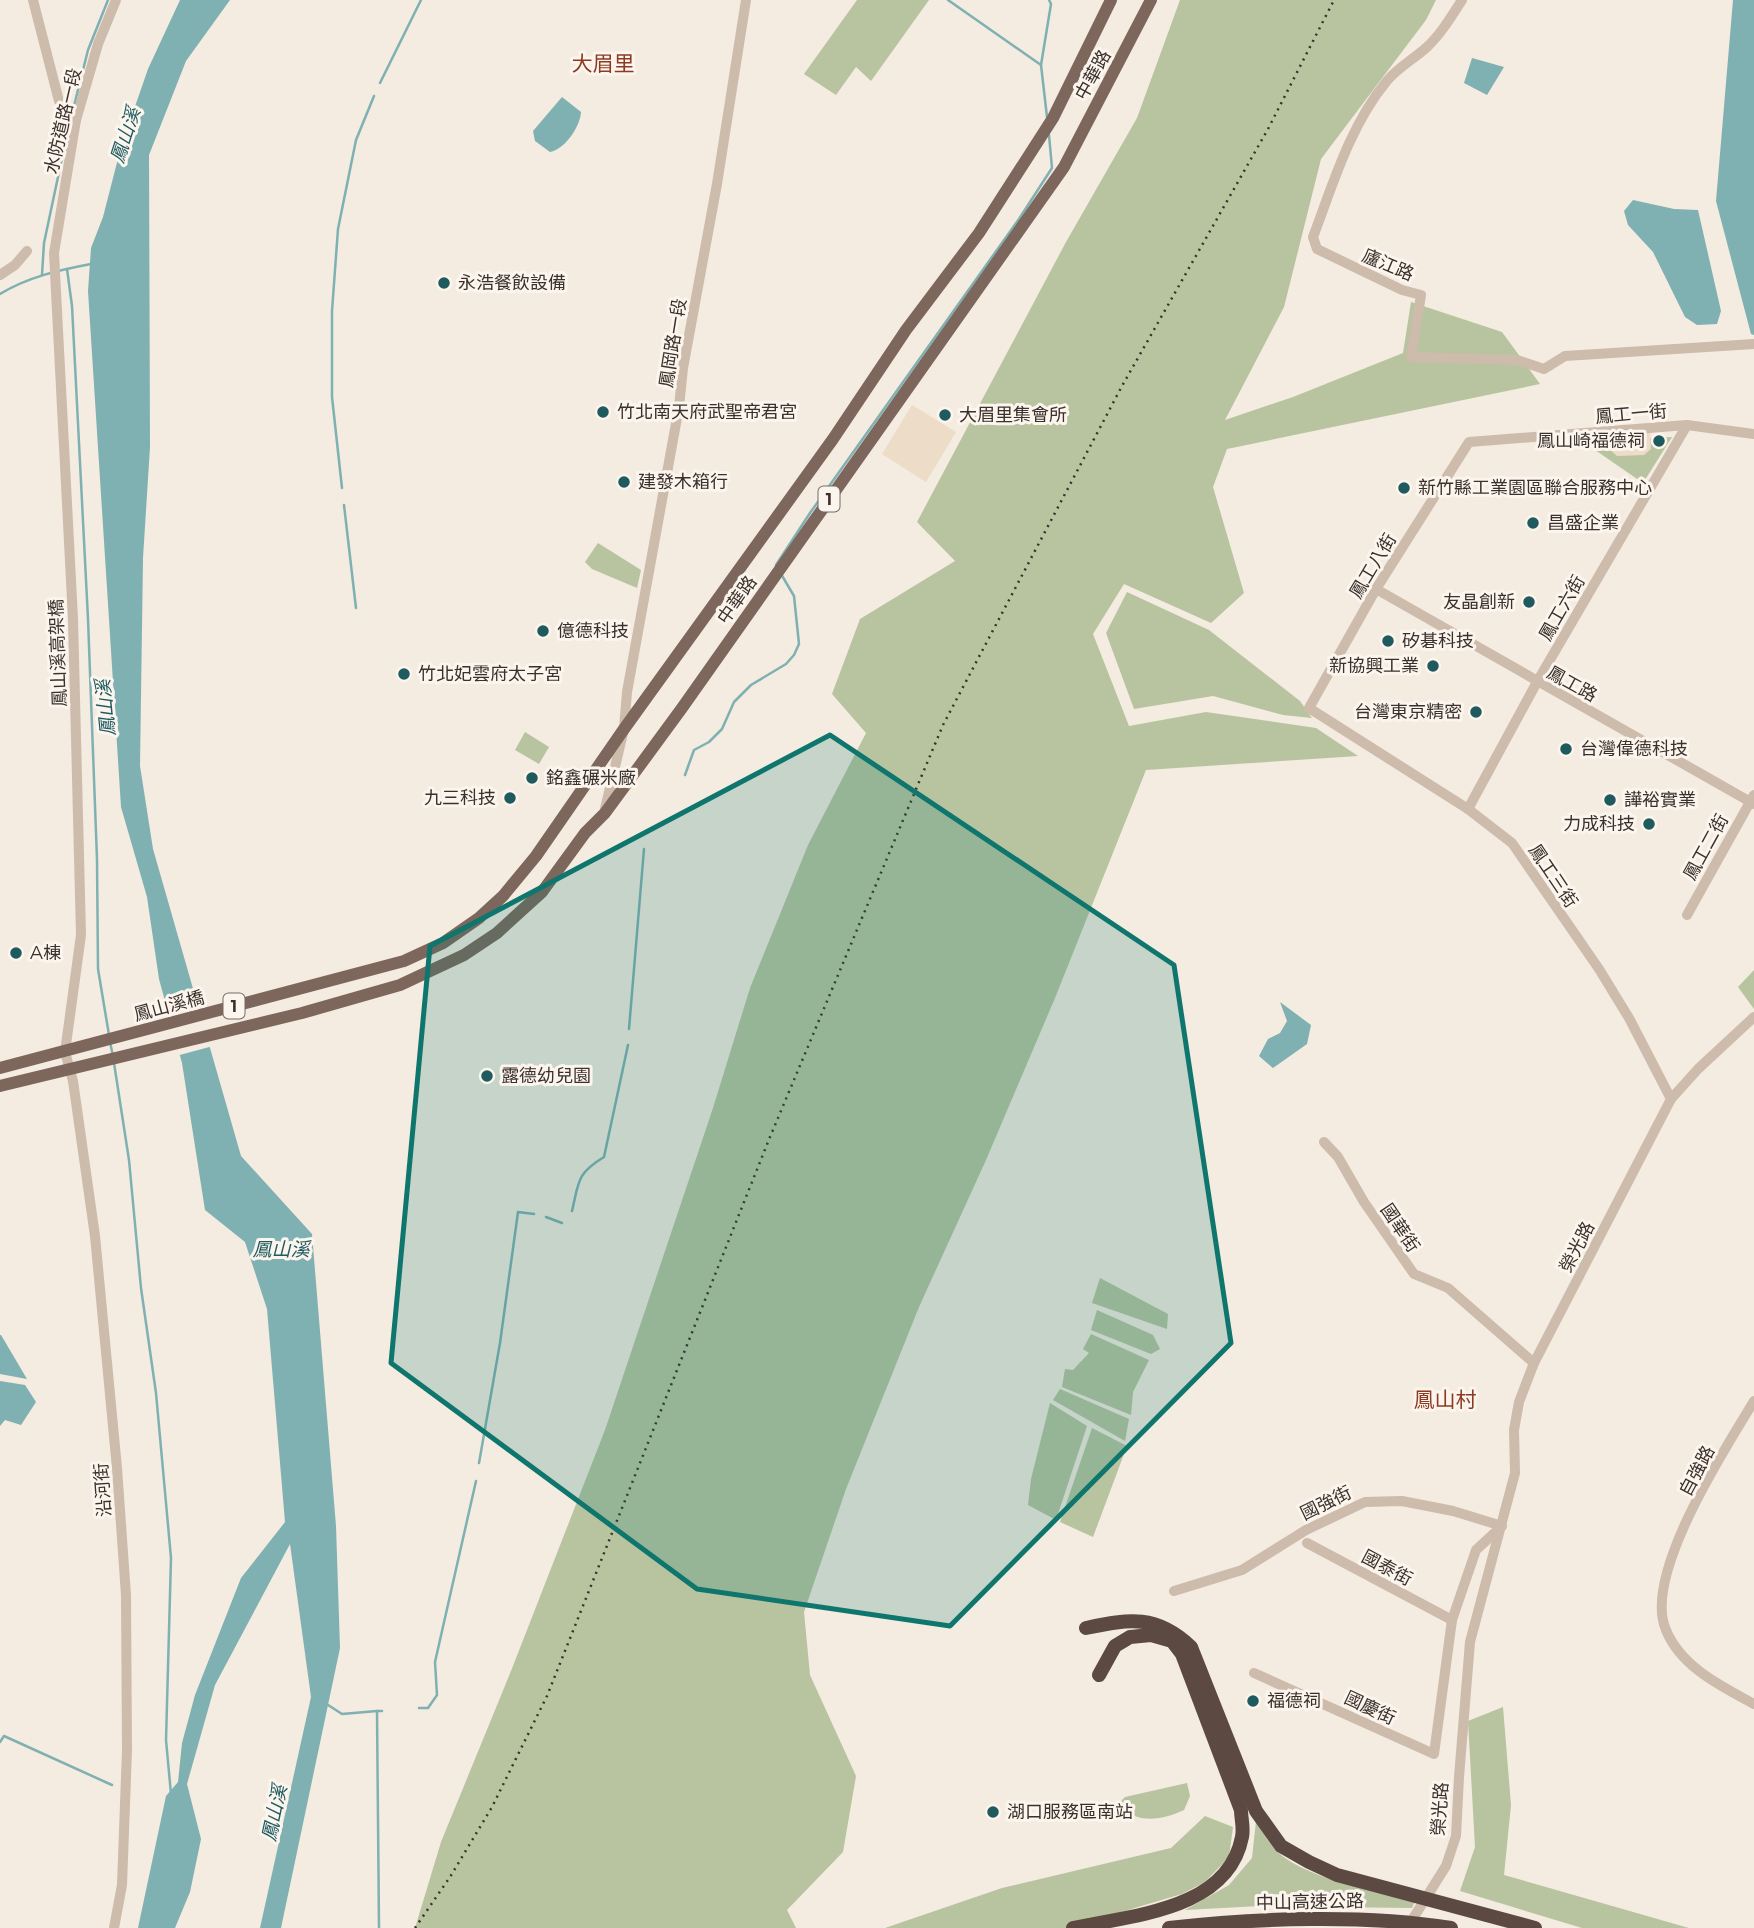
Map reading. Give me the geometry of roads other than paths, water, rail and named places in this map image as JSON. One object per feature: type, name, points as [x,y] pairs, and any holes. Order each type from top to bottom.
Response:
[{"type":"highway","points":[[1086,1628],[1125,1620],[1152,1622],[1175,1632],[1191,1647],[1256,1811],[1282,1846],[1337,1875],[1535,1928]]},
{"type":"highway","points":[[1073,1928],[1174,1906],[1203,1894],[1219,1881],[1234,1862],[1243,1835],[1241,1810],[1182,1654],[1172,1641],[1151,1635],[1130,1637],[1115,1646],[1099,1675]]},
{"type":"highway","name":"中山高速公路","points":[[1169,1928],[1213,1923],[1326,1920],[1409,1921],[1451,1928]]},
{"type":"main road","name":"中華路","points":[[404,961],[443,943],[479,918],[503,896],[536,856],[833,439],[906,330],[979,233],[1054,118],[1111,0]]},
{"type":"main road","name":"中華路","points":[[69,1070],[302,1013],[400,985],[464,956],[497,933],[542,892],[585,833],[605,813],[682,708],[1065,167],[1151,0]]},
{"type":"main road","name":"鳳山溪橋","points":[[65,1052],[404,961]]},
{"type":"main road","name":"1","points":[[0,1068],[65,1052]]},
{"type":"main road","name":"1","points":[[0,1086],[69,1070]]},
{"type":"street","points":[[33,0],[59,101],[76,120]]},
{"type":"street","name":"水防道路一段","points":[[54,253],[76,120],[98,44],[116,0]]},
{"type":"street","name":"鳳岡路一段","points":[[605,813],[624,729],[627,692],[680,407],[683,368],[717,184],[746,0]]},
{"type":"street","name":"廬江路","points":[[1462,0],[1442,32],[1388,79],[1367,107],[1343,159],[1313,237],[1317,249],[1402,290],[1421,295],[1411,357],[1517,360],[1544,369],[1564,356],[1754,344]]},
{"type":"street","points":[[0,275],[15,265],[27,251]]},
{"type":"street","name":"鳳山溪高架橋","points":[[54,253],[73,619],[81,935],[65,1052]]},
{"type":"street","name":"鳳工一街","points":[[1469,442],[1687,425],[1754,434]]},
{"type":"street","name":"鳳工六街","points":[[1468,809],[1536,682],[1687,425]]},
{"type":"street","name":"鳳工八街","points":[[1309,708],[1376,589],[1469,442]]},
{"type":"street","name":"鳳工路","points":[[1376,589],[1536,682],[1753,801]]},
{"type":"street","name":"鳳工三街","points":[[1309,708],[1468,809],[1512,843],[1605,979],[1629,1018],[1671,1099]]},
{"type":"street","name":"鳳工二街","points":[[1687,915],[1753,801]]},
{"type":"street","name":"榮光路","points":[[1407,1928],[1446,1866],[1456,1836],[1458,1776],[1470,1642],[1514,1474],[1514,1430],[1519,1402],[1534,1363],[1671,1099],[1698,1069],[1754,1017]]},
{"type":"street","name":"沿河街","points":[[65,1052],[73,1081],[95,1236],[117,1468],[125,1595],[127,1750],[122,1885],[114,1928]]},
{"type":"street","name":"國華街","points":[[1324,1142],[1338,1157],[1364,1202],[1413,1274],[1448,1288],[1534,1363]]},
{"type":"street","name":"自強路","points":[[1754,1401],[1713,1471],[1671,1557],[1661,1607],[1664,1628],[1690,1663],[1715,1682],[1754,1704]]},
{"type":"street","name":"國強街","points":[[1174,1591],[1242,1570],[1306,1530],[1365,1502],[1402,1501],[1453,1511],[1502,1526]]},
{"type":"street","points":[[1452,1620],[1476,1550],[1502,1526]]},
{"type":"street","name":"國泰街","points":[[1307,1543],[1452,1620]]},
{"type":"street","name":"國慶街","points":[[1254,1673],[1434,1754],[1452,1620]]},
{"type":"water","name":"鳳山溪","points":[[180,0],[230,0],[186,61],[149,155],[150,447],[143,558],[140,766],[153,849],[241,1156],[312,1234],[336,1526],[340,1648],[281,1928],[260,1928],[311,1697],[290,1544],[215,1685],[187,1784],[201,1839],[190,1892],[175,1928],[138,1928],[166,1796],[178,1782],[182,1743],[195,1695],[241,1578],[285,1522],[267,1309],[245,1242],[205,1210],[182,1063],[159,979],[147,897],[121,807],[88,291],[91,248],[148,69]]},
{"type":"water","points":[[1733,0],[1754,0],[1754,335],[1751,334],[1716,201]]},
{"type":"water","points":[[1472,58],[1504,67],[1487,95],[1464,83]]},
{"type":"water","points":[[562,97],[581,112],[580,118],[566,142],[550,152],[535,141],[533,131]]},
{"type":"water","points":[[1633,200],[1674,209],[1698,210],[1721,311],[1717,324],[1697,325],[1685,317],[1653,252],[1628,225],[1624,211]]},
{"type":"water","points":[[1280,1002],[1311,1025],[1307,1044],[1273,1068],[1259,1056],[1268,1039],[1280,1033],[1287,1021]]},
{"type":"water","points":[[1,1335],[27,1379],[0,1374]]},
{"type":"water","points":[[0,1381],[25,1385],[36,1402],[21,1425],[5,1420],[0,1426]]},
{"type":"waterway","points":[[74,106],[88,50],[108,0]]},
{"type":"waterway","points":[[380,83],[421,0]]},
{"type":"waterway","points":[[948,0],[1041,65]]},
{"type":"waterway","points":[[1047,117],[1041,65],[1051,4],[1049,0]]},
{"type":"waterway","points":[[342,488],[332,397],[332,311],[338,229],[356,140],[374,96]]},
{"type":"waterway","points":[[42,275],[44,243],[69,125]]},
{"type":"waterway","points":[[776,565],[1052,168],[1049,135]]},
{"type":"waterway","points":[[0,294],[44,275],[91,264]]},
{"type":"waterway","points":[[67,269],[72,306],[88,619],[97,859],[98,969],[109,1035]]},
{"type":"waterway","points":[[344,505],[356,608]]},
{"type":"waterway","points":[[685,775],[694,750],[709,742],[722,729],[734,702],[751,685],[786,664],[794,655],[799,644],[794,596],[781,574]]},
{"type":"waterway","points":[[629,1029],[644,849]]},
{"type":"waterway","points":[[110,1042],[113,1056]]},
{"type":"waterway","points":[[572,1211],[583,1174],[604,1157],[628,1045]]},
{"type":"waterway","points":[[114,1063],[129,1160],[141,1288],[156,1393],[171,1558],[166,1740],[171,1794]]},
{"type":"waterway","points":[[479,1463],[500,1343],[518,1212],[534,1214]]},
{"type":"waterway","points":[[546,1217],[562,1223]]},
{"type":"waterway","points":[[419,1708],[428,1708],[437,1695],[435,1662],[476,1481]]},
{"type":"waterway","points":[[325,1703],[342,1714],[377,1711]]},
{"type":"waterway","points":[[379,1928],[377,1711],[382,1711]]},
{"type":"waterway","points":[[0,1742],[4,1736],[112,1785]]},
{"type":"railway","points":[[415,1928],[450,1877],[492,1807],[547,1696],[770,1137],[943,725],[1122,386],[1268,129],[1334,0]]},
{"type":"place","name":"永浩餐飲設備","points":[[444,283]]},
{"type":"place","name":"竹北南天府武聖帝君宮","points":[[603,412]]},
{"type":"place","name":"大眉里集會所","points":[[945,415]]},
{"type":"place","name":"鳳山崎福德祠","points":[[1659,441]]},
{"type":"place","name":"建發木箱行","points":[[624,482]]},
{"type":"place","name":"新竹縣工業園區聯合服務中心","points":[[1404,488]]},
{"type":"place","name":"昌盛企業","points":[[1533,523]]},
{"type":"place","name":"友晶創新","points":[[1529,602]]},
{"type":"place","name":"億德科技","points":[[543,631]]},
{"type":"place","name":"矽碁科技","points":[[1388,641]]},
{"type":"place","name":"新協興工業","points":[[1433,666]]},
{"type":"place","name":"竹北妃雲府太子宮","points":[[404,674]]},
{"type":"place","name":"台灣東京精密","points":[[1476,712]]},
{"type":"place","name":"台灣偉德科技","points":[[1566,749]]},
{"type":"place","name":"銘鑫碾米廠","points":[[532,778]]},
{"type":"place","name":"九三科技","points":[[510,798]]},
{"type":"place","name":"譁裕實業","points":[[1610,800]]},
{"type":"place","name":"力成科技","points":[[1649,824]]},
{"type":"place","name":"A棟","points":[[16,953]]},
{"type":"place","name":"露德幼兒園","points":[[487,1076]]},
{"type":"place","name":"福德祠","points":[[1253,1701]]},
{"type":"place","name":"湖口服務區南站","points":[[993,1812]]},
{"type":"district","name":"大眉里","points":[[603,64]]},
{"type":"district","name":"鳳山村","points":[[1445,1400]]}]
